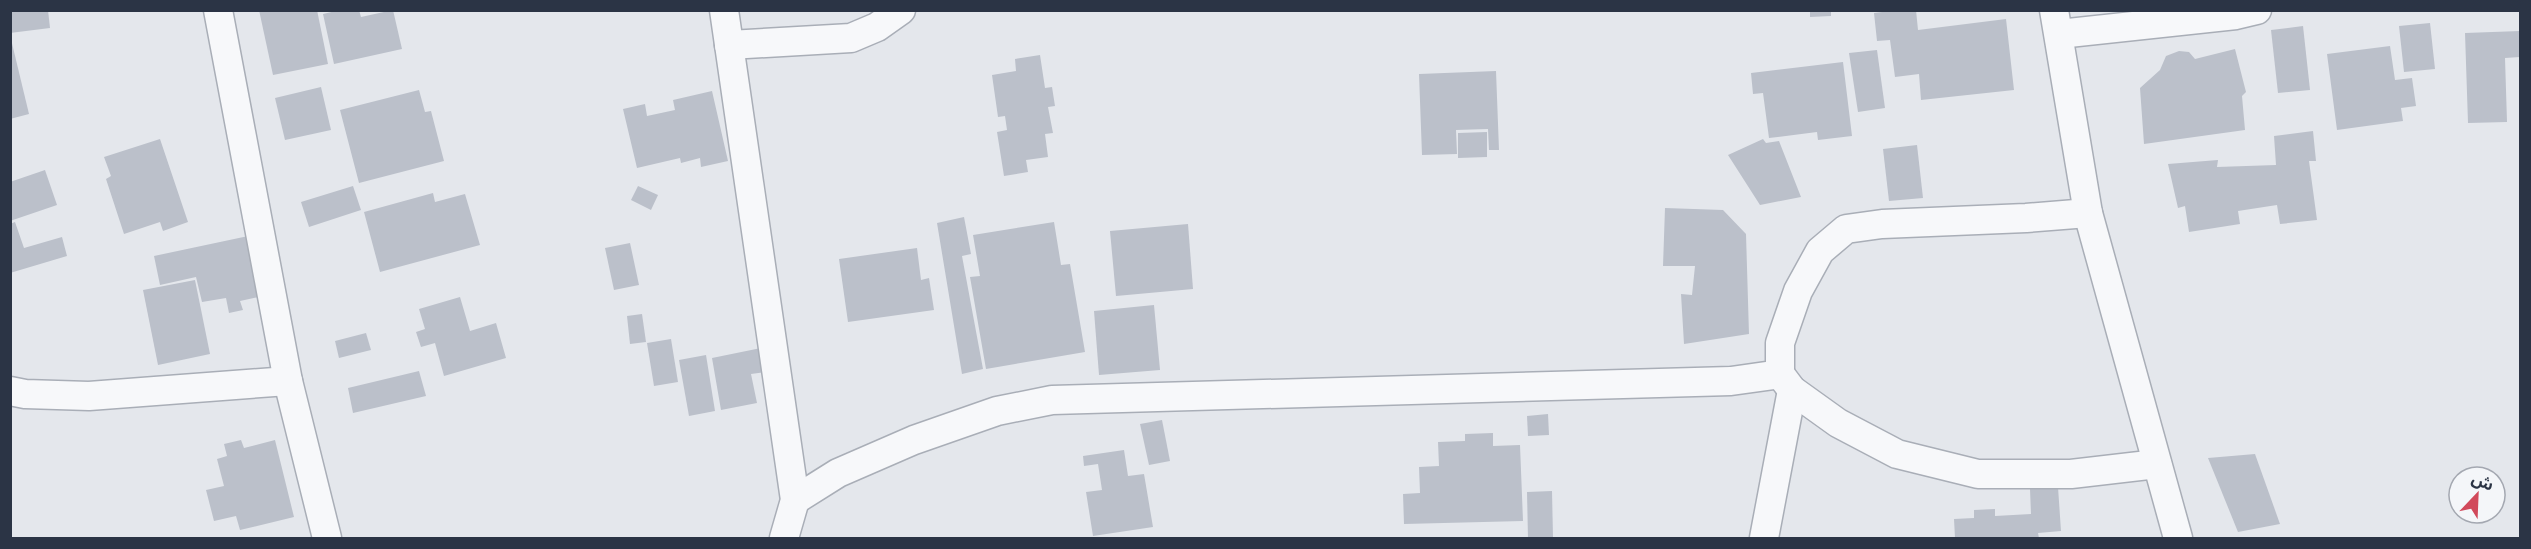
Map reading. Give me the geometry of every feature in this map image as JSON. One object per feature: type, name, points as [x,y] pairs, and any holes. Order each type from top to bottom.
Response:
[{"type":"street","points":[[218,10],[288,381],[327,538]]},
{"type":"street","points":[[724,10],[795,500],[784,538]]},
{"type":"street","points":[[729,45],[851,38],[877,27],[901,10]]},
{"type":"street","points":[[2178,538],[2088,213],[2057,22],[2236,15],[2257,10]]},
{"type":"street","points":[[1764,538],[1786,382],[1780,343],[1798,291],[1820,251],[1846,229],[1882,224],[2088,213]]},
{"type":"street","points":[[10,391],[25,394],[89,396],[288,381]]},
{"type":"street","points":[[795,500],[838,473],[914,440],[997,411],[1052,400],[1731,381],[1786,382],[1838,423],[1897,454],[1978,474],[2071,474],[2157,464]]},
{"type":"building","points":[[10,10],[48,10],[50,28],[10,33]]},
{"type":"building","points":[[259,10],[317,10],[328,64],[273,75]]},
{"type":"building","points":[[340,10],[359,10],[361,17],[393,10],[402,49],[334,64],[323,14]]},
{"type":"building","points":[[1810,10],[1831,10],[1831,16],[1810,17]]},
{"type":"building","points":[[1916,10],[1918,30],[2006,19],[2014,90],[1921,100],[1919,74],[1895,77],[1890,40],[1877,41],[1874,13]]},
{"type":"building","points":[[2430,23],[2435,69],[2404,72],[2399,26]]},
{"type":"building","points":[[2303,26],[2310,90],[2278,93],[2271,30]]},
{"type":"building","points":[[2520,31],[2520,57],[2505,58],[2507,122],[2468,123],[2465,33]]},
{"type":"building","points":[[10,35],[29,114],[10,119]]},
{"type":"building","points":[[2390,46],[2395,80],[2412,78],[2416,106],[2401,108],[2403,121],[2337,130],[2327,54]]},
{"type":"building","points":[[2235,49],[2246,92],[2242,96],[2245,130],[2144,144],[2140,88],[2160,70],[2166,56],[2179,51],[2189,52],[2195,59]]},
{"type":"building","points":[[1877,50],[1885,108],[1858,112],[1849,53]]},
{"type":"building","points":[[1040,55],[1045,88],[1052,87],[1055,106],[1048,107],[1053,133],[1045,134],[1048,157],[1026,160],[1028,172],[1004,176],[997,132],[1007,130],[1005,116],[998,117],[992,75],[1016,71],[1015,59]]},
{"type":"building","points":[[1843,62],[1852,136],[1818,140],[1817,132],[1769,138],[1763,93],[1753,94],[1751,73]]},
{"type":"building","points":[[1496,71],[1499,150],[1489,150],[1488,129],[1456,130],[1457,154],[1422,155],[1419,74]]},
{"type":"building","points":[[321,87],[331,130],[285,140],[275,98]]},
{"type":"building","points":[[419,90],[425,112],[431,111],[444,161],[359,183],[340,110]]},
{"type":"building","points":[[712,91],[728,161],[701,167],[700,158],[681,163],[680,158],[637,168],[623,109],[645,104],[647,116],[675,110],[673,100]]},
{"type":"building","points":[[2313,131],[2316,161],[2309,161],[2317,220],[2280,224],[2277,205],[2238,211],[2240,224],[2189,232],[2185,206],[2178,208],[2168,164],[2218,160],[2217,167],[2276,165],[2274,136]]},
{"type":"building","points":[[1487,132],[1487,157],[1458,158],[1458,133]]},
{"type":"building","points":[[160,139],[188,222],[163,231],[160,222],[124,234],[106,179],[111,176],[104,157]]},
{"type":"building","points":[[1763,139],[1766,143],[1779,141],[1801,197],[1760,205],[1728,155]]},
{"type":"building","points":[[1917,145],[1923,198],[1889,201],[1883,149]]},
{"type":"building","points":[[45,170],[57,205],[10,221],[10,182]]},
{"type":"building","points":[[353,186],[361,210],[309,227],[301,202]]},
{"type":"building","points":[[638,186],[658,195],[651,210],[631,200]]},
{"type":"building","points":[[433,193],[435,202],[465,194],[480,245],[380,272],[364,212]]},
{"type":"building","points":[[1665,208],[1723,210],[1746,234],[1749,334],[1684,344],[1681,294],[1692,295],[1695,266],[1663,266]]},
{"type":"building","points":[[964,217],[971,254],[962,256],[983,369],[962,374],[937,223]]},
{"type":"building","points":[[15,222],[24,248],[62,237],[67,256],[10,273],[10,224]]},
{"type":"building","points":[[1054,222],[1061,265],[1070,264],[1085,352],[986,369],[970,277],[980,276],[973,235]]},
{"type":"building","points":[[1188,224],[1193,289],[1116,296],[1110,231]]},
{"type":"building","points":[[253,235],[267,295],[240,301],[243,310],[229,313],[226,298],[202,302],[196,277],[160,285],[154,256]]},
{"type":"building","points":[[630,243],[639,285],[614,290],[605,248]]},
{"type":"building","points":[[917,248],[921,280],[929,278],[934,310],[848,322],[839,259]]},
{"type":"building","points":[[195,280],[210,354],[158,365],[143,290]]},
{"type":"building","points":[[460,297],[470,331],[496,323],[506,358],[444,376],[435,343],[421,347],[416,332],[425,329],[419,309]]},
{"type":"building","points":[[1154,305],[1160,370],[1099,375],[1094,311]]},
{"type":"building","points":[[642,314],[646,342],[630,344],[627,316]]},
{"type":"building","points":[[366,333],[371,350],[339,358],[335,341]]},
{"type":"building","points":[[671,339],[678,382],[654,386],[647,343]]},
{"type":"building","points":[[761,348],[766,372],[751,374],[757,403],[721,410],[712,358]]},
{"type":"building","points":[[706,355],[715,411],[689,416],[679,360]]},
{"type":"building","points":[[419,371],[426,396],[353,413],[348,388]]},
{"type":"building","points":[[1548,414],[1549,435],[1528,436],[1527,416]]},
{"type":"building","points":[[1162,420],[1170,461],[1149,465],[1140,424]]},
{"type":"building","points":[[1493,433],[1493,446],[1520,445],[1523,521],[1404,524],[1403,494],[1420,493],[1419,467],[1439,466],[1438,442],[1465,441],[1465,434]]},
{"type":"building","points":[[241,440],[244,448],[275,440],[294,517],[240,530],[236,516],[214,521],[206,490],[224,486],[217,459],[227,456],[224,444]]},
{"type":"building","points":[[1124,450],[1128,476],[1144,474],[1153,527],[1093,536],[1086,492],[1102,490],[1098,464],[1084,466],[1083,456]]},
{"type":"building","points":[[2255,454],[2280,524],[2238,532],[2208,458]]},
{"type":"building","points":[[2058,487],[2061,531],[2038,533],[2039,538],[1955,538],[1954,519],[1974,518],[1974,510],[1995,509],[1995,516],[2031,514],[2030,489]]},
{"type":"building","points":[[1552,491],[1553,538],[1528,538],[1527,492]]}]
